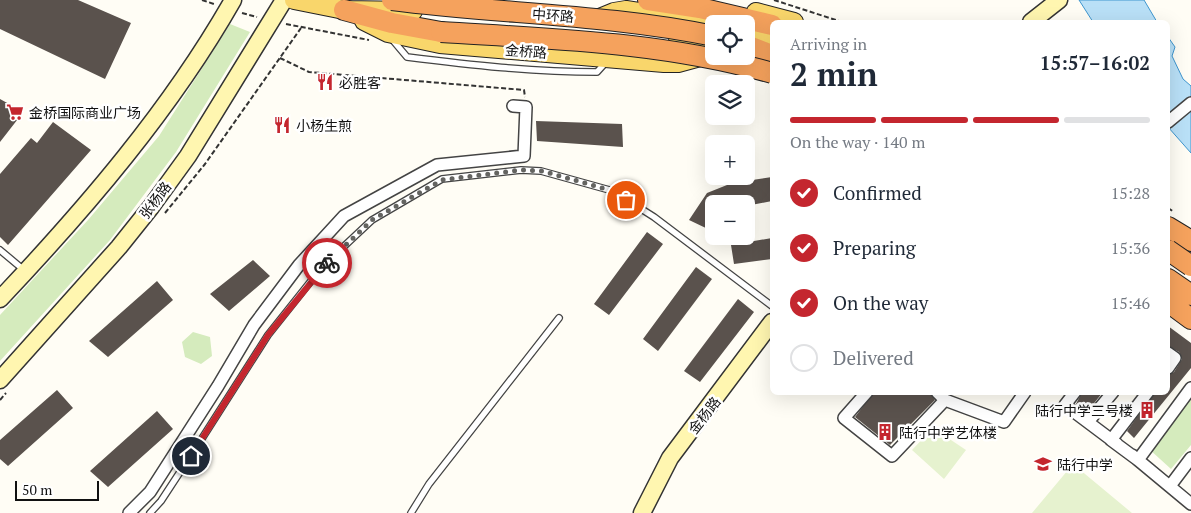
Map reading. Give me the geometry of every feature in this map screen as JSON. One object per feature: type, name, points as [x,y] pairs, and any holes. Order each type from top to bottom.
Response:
[{"type":"highway","name":"中环路","points":[[392,0],[444,7],[614,20],[705,35]]},
{"type":"highway","points":[[648,0],[700,8],[770,25]]},
{"type":"highway","points":[[344,10],[392,23],[441,32],[657,49],[714,58],[770,72]]},
{"type":"highway","points":[[755,46],[770,50]]},
{"type":"highway","points":[[755,48],[770,54]]},
{"type":"highway","points":[[1170,228],[1191,240]]},
{"type":"highway","points":[[1170,280],[1191,296]]},
{"type":"highway","points":[[1170,303],[1191,319]]},
{"type":"main road","points":[[0,298],[78,213],[149,125],[209,40],[233,0]]},
{"type":"main road","name":"张杨路","points":[[0,380],[119,247],[151,207],[188,156],[284,0]]},
{"type":"main road","name":"金桥路","points":[[294,0],[344,10],[433,12],[581,26],[672,36],[705,45]]},
{"type":"main road","points":[[706,0],[786,20]]},
{"type":"main road","points":[[1036,18],[1059,0]]},
{"type":"main road","name":"金桥路","points":[[344,10],[388,34],[440,44],[678,63],[705,55]]},
{"type":"main road","points":[[581,26],[614,12],[626,10],[705,23]]},
{"type":"main road","points":[[672,36],[705,30]]},
{"type":"main road","points":[[755,33],[770,37]]},
{"type":"main road","points":[[755,58],[770,62]]},
{"type":"main road","points":[[1170,223],[1191,232]]},
{"type":"main road","points":[[1170,248],[1180,259]]},
{"type":"main road","points":[[1170,286],[1191,302]]},
{"type":"main road","points":[[1170,311],[1191,327]]},
{"type":"main road","name":"金杨路","points":[[642,513],[670,458],[713,404],[770,325]]},
{"type":"street","points":[[1170,120],[1191,103]]},
{"type":"street","points":[[129,513],[150,492],[218,386],[254,325],[299,265],[344,216],[437,165],[524,156],[526,107],[513,106]]},
{"type":"street","points":[[1170,354],[1175,358],[1170,365]]},
{"type":"street","points":[[1138,460],[1191,388]]},
{"type":"street","points":[[864,395],[844,418],[892,456],[941,396],[1004,422],[1023,395]]},
{"type":"street","points":[[1069,395],[1065,405],[1138,460],[1191,504]]},
{"type":"street","points":[[1088,422],[1110,395]]},
{"type":"street","points":[[1111,440],[1146,395]]},
{"type":"street","points":[[1170,486],[1191,458]]},
{"type":"lane","points":[[150,513],[161,501],[268,335],[324,266],[372,220],[442,180],[521,170],[542,171],[613,191],[654,217],[770,304]]},
{"type":"lane","points":[[0,250],[26,271]]},
{"type":"lane","points":[[411,513],[429,484],[559,318]]},
{"type":"path","points":[[774,0],[836,20]]},
{"type":"path","points":[[280,58],[309,72],[524,90],[526,107]]},
{"type":"green space","points":[[230,24],[250,32],[176,152],[110,240],[0,361],[0,315],[88,220],[159,136]]},
{"type":"green space","points":[[193,332],[210,337],[212,356],[201,364],[185,357],[182,342]]},
{"type":"green space","points":[[1191,396],[1191,445],[1171,469],[1149,449]]},
{"type":"green space","points":[[933,428],[966,450],[944,479],[912,450]]},
{"type":"green space","points":[[1073,464],[1132,513],[1032,513]]},
{"type":"water","points":[[1079,0],[1144,0],[1156,20],[1092,20]]},
{"type":"water","points":[[1170,40],[1175,47],[1172,56],[1183,79],[1191,86],[1191,153],[1170,129]]},
{"type":"building","points":[[0,0],[78,0],[131,23],[105,79],[0,29]]},
{"type":"building","points":[[0,99],[18,109],[21,115],[0,142]]},
{"type":"building","points":[[536,121],[622,124],[623,147],[537,141]]},
{"type":"building","points":[[53,122],[91,150],[8,245],[0,237],[0,174],[31,138],[37,143]]},
{"type":"building","points":[[770,177],[770,201],[755,204],[755,195],[706,195],[727,185],[755,185],[755,180]]},
{"type":"building","points":[[705,196],[705,228],[689,220]]},
{"type":"building","points":[[647,232],[663,244],[609,315],[594,304]]},
{"type":"building","points":[[770,238],[770,259],[734,264],[731,245],[755,245],[755,241]]},
{"type":"building","points":[[253,260],[270,276],[229,311],[210,294]]},
{"type":"building","points":[[696,267],[712,279],[658,351],[643,339]]},
{"type":"building","points":[[157,281],[173,300],[108,357],[89,341]]},
{"type":"building","points":[[738,299],[754,312],[700,382],[684,371]]},
{"type":"building","points":[[1170,327],[1191,343],[1191,368],[1170,394],[1170,374],[1174,372],[1182,359],[1179,352],[1170,347]]},
{"type":"building","points":[[57,390],[73,408],[8,466],[0,459],[0,440]]},
{"type":"building","name":"陆行中学艺体楼","points":[[872,395],[932,395],[935,400],[890,445],[855,417]]},
{"type":"building","points":[[1080,395],[1101,395],[1087,412],[1076,404]]},
{"type":"building","points":[[1153,395],[1169,395],[1134,438],[1127,431]]},
{"type":"building","points":[[157,411],[173,429],[108,487],[90,471]]},
{"type":"way so far","points":[[327,263],[372,220],[442,180],[521,170],[542,171],[613,191],[626,200]]},
{"type":"place","name":"必胜客","points":[[325,82]]},
{"type":"place","name":"金桥国际商业广场","points":[[15,112]]},
{"type":"place","name":"小杨生煎","points":[[282,125]]},
{"type":"place","name":"陆行中学三号楼","points":[[1147,410]]},
{"type":"place","name":"陆行中学艺体楼","points":[[885,432]]},
{"type":"place","name":"陆行中学","points":[[1043,464]]},
{"type":"route","points":[[191,456],[268,335],[327,263]]}]
